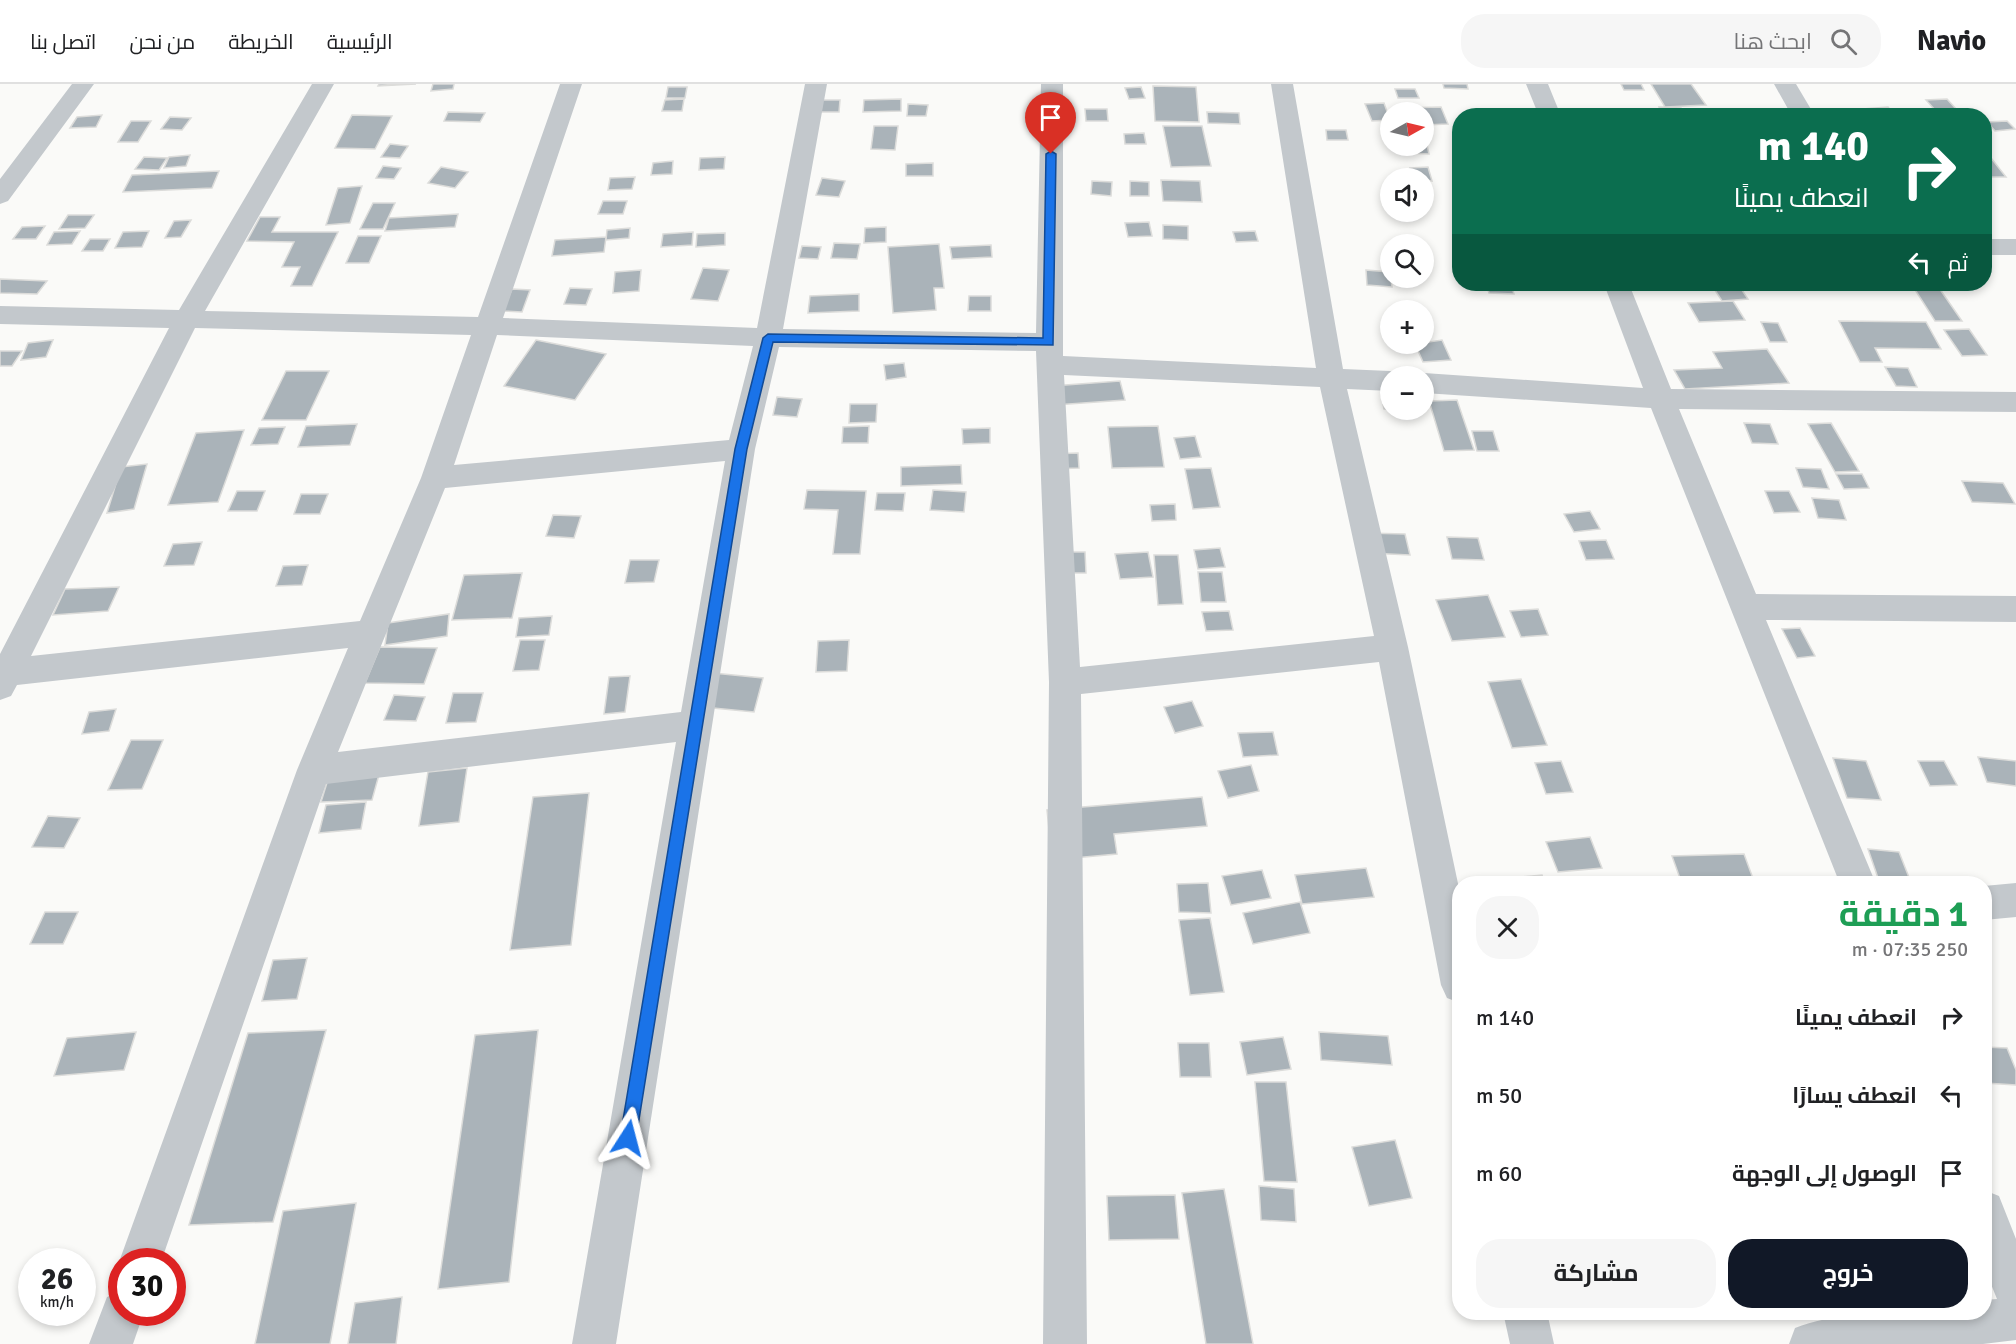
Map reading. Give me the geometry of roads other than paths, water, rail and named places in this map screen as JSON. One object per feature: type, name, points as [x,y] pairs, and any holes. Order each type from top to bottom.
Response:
[{"type":"street","points":[[0,196],[83,84]]},
{"type":"street","points":[[4,679],[186,321],[323,84]]},
{"type":"street","points":[[145,1248],[314,770],[435,478],[571,84]]},
{"type":"street","points":[[594,1344],[741,449],[768,338],[816,84]]},
{"type":"street","points":[[1052,84],[1049,354],[1065,682],[1065,1344]]},
{"type":"street","points":[[1282,84],[1331,377],[1392,647],[1452,945]]},
{"type":"street","points":[[1537,84],[1547,108]]},
{"type":"street","points":[[1785,84],[1799,108]]},
{"type":"street","points":[[1992,247],[2016,247]]},
{"type":"street","points":[[1620,291],[1661,399],[1855,876]]},
{"type":"street","points":[[0,315],[186,321],[489,326],[768,338],[1049,354],[1380,380]]},
{"type":"street","points":[[1434,384],[1661,399],[2016,402]]},
{"type":"street","points":[[435,478],[741,449]]},
{"type":"street","points":[[1747,607],[2016,609]]},
{"type":"street","points":[[4,679],[370,633]]},
{"type":"street","points":[[1065,682],[1392,647]]},
{"type":"street","points":[[314,770],[696,725]]},
{"type":"street","points":[[1992,902],[2016,900]]},
{"type":"street","points":[[1992,1232],[2016,1293]]},
{"type":"street","points":[[1811,1344],[2016,1318]]},
{"type":"street","points":[[1527,1320],[1532,1344]]},
{"type":"street","points":[[111,1344],[117,1326]]}]
